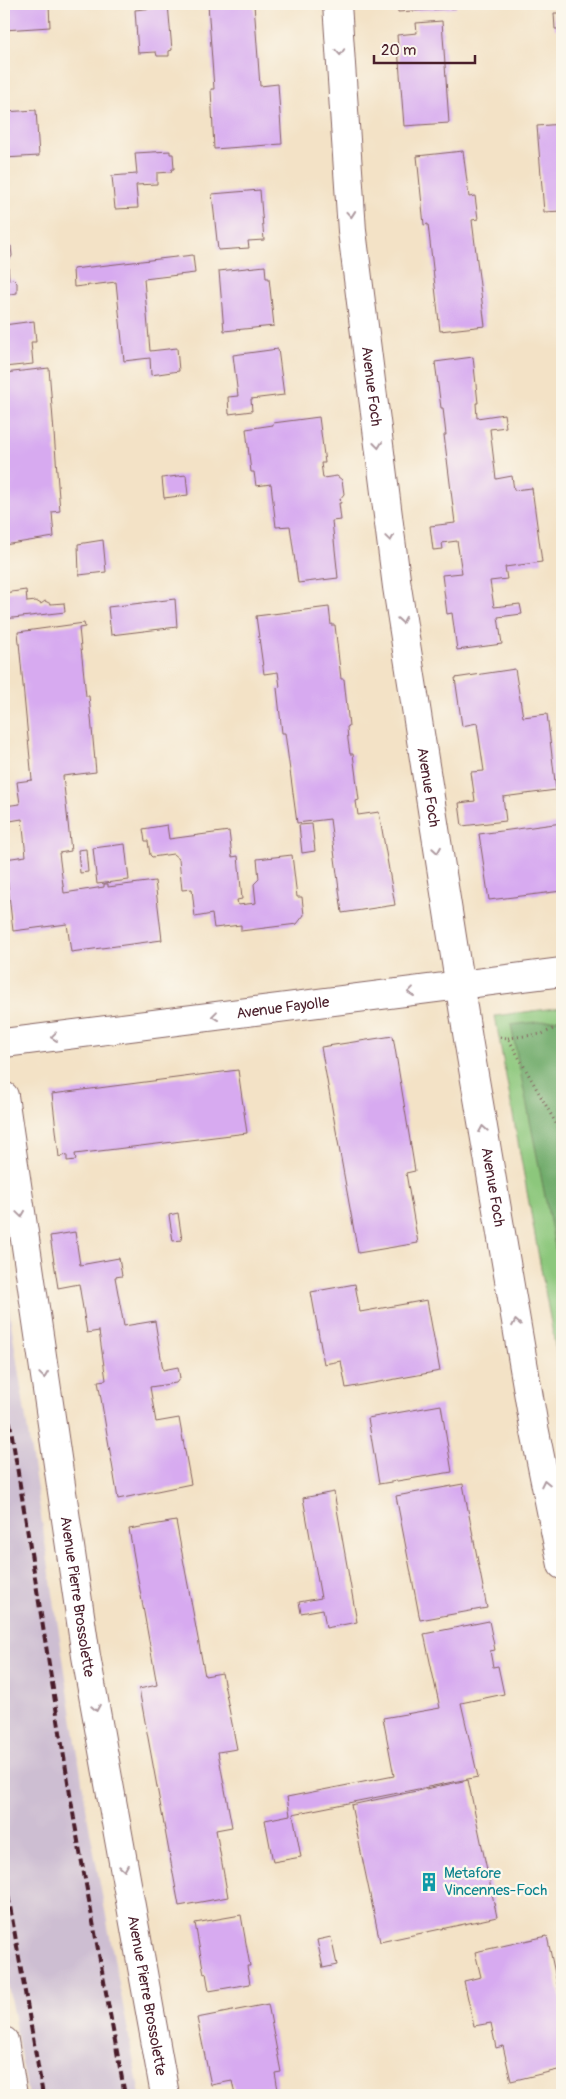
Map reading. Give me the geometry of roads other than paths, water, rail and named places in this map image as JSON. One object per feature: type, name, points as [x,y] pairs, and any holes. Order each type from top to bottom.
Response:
[{"type":"street","name":"Avenue Foch","points":[[337,4],[348,176],[362,321],[397,587],[459,986],[534,1427],[562,1565]]},
{"type":"street","name":"Avenue Fayolle","points":[[4,1043],[562,972]]},
{"type":"street","name":"Avenue Pierre Brossolette","points":[[4,1096],[85,1646],[165,2095]]},
{"type":"street","points":[[4,2041],[13,2095]]},
{"type":"railway","points":[[4,1386],[75,1825],[125,2095]]},
{"type":"railway","points":[[4,1872],[43,2095]]},
{"type":"place","name":"Metafore Vincennes-Foch","points":[[429,1882]]}]
